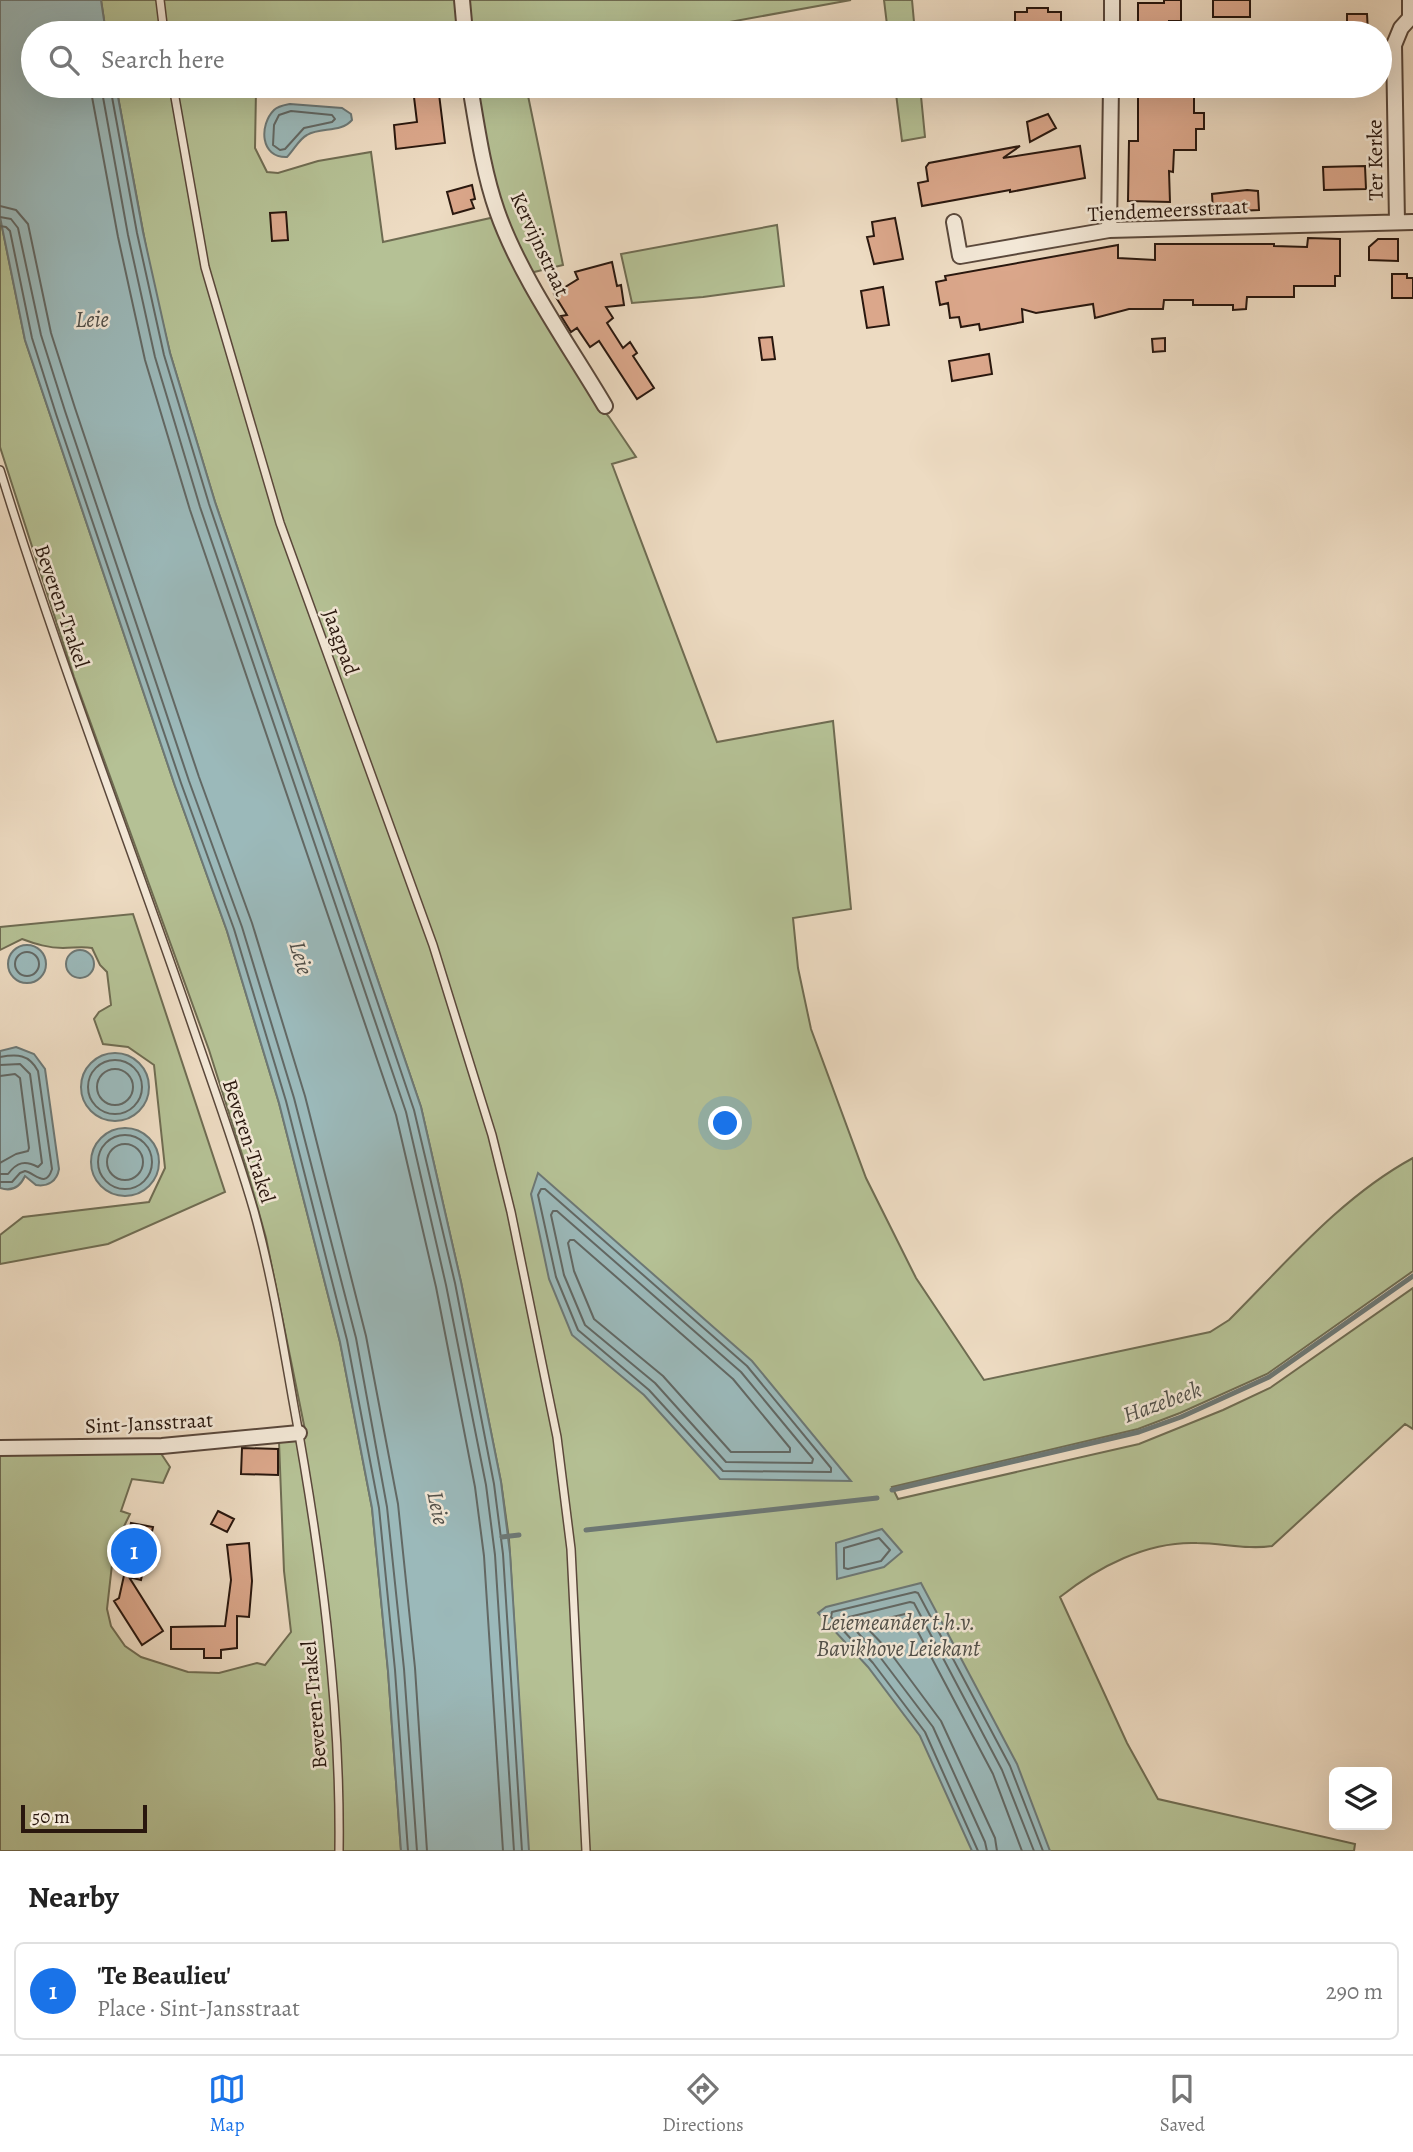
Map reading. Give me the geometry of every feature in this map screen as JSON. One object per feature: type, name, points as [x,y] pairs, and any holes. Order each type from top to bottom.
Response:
[{"type":"street","points":[[462,0],[463,21]]},
{"type":"street","points":[[1112,0],[1112,21]]},
{"type":"street","name":"Ter Kerke","points":[[1397,222],[1394,45],[1401,28],[1411,18],[1410,0]]},
{"type":"street","name":"Kervijnstraat","points":[[472,98],[483,158],[497,212],[528,277],[605,406]]},
{"type":"street","points":[[1109,230],[1111,98]]},
{"type":"street","name":"Tiendemeersstraat","points":[[954,222],[960,256],[1109,230],[1413,222]]},
{"type":"street","name":"Sint-Jansstraat","points":[[0,1448],[162,1446],[299,1433]]},
{"type":"lane","points":[[160,0],[163,21]]},
{"type":"lane","name":"Jaagpad","points":[[175,98],[205,267],[280,523],[433,945],[478,1087],[508,1201],[557,1437],[571,1549],[586,1851]]},
{"type":"lane","name":"Beveren-Trakel","points":[[0,470],[69,683],[135,861],[237,1154],[263,1251],[312,1506],[340,1798],[339,1851]]},
{"type":"green space","points":[[101,0],[457,0],[459,21],[104,21]]},
{"type":"green space","points":[[466,0],[851,0],[735,21],[468,21]]},
{"type":"green space","points":[[884,0],[912,0],[914,21],[887,21]]},
{"type":"green space","points":[[118,98],[256,98],[255,148],[267,172],[278,173],[318,161],[371,152],[383,242],[495,217],[523,285],[586,389],[636,457],[612,464],[717,742],[833,721],[851,909],[793,918],[798,968],[811,1029],[866,1178],[916,1278],[984,1380],[1210,1332],[1229,1320],[1338,1211],[1413,1158],[1413,1271],[1267,1374],[1138,1429],[892,1487],[898,1499],[1139,1444],[1270,1388],[1413,1288],[1413,1429],[1405,1424],[1272,1546],[1197,1543],[1160,1546],[1107,1566],[1060,1597],[1127,1743],[1158,1799],[1355,1844],[1354,1851],[528,1851],[509,1539],[501,1482],[461,1282],[421,1107],[215,502],[170,353],[151,274]]},
{"type":"green space","points":[[476,98],[528,98],[563,265],[530,273],[502,209]]},
{"type":"green space","points":[[897,98],[921,98],[925,137],[902,141]]},
{"type":"green space","points":[[0,217],[25,340],[175,786],[227,931],[279,1103],[340,1342],[372,1508],[388,1671],[401,1851],[0,1851],[0,1455],[160,1452],[170,1467],[163,1483],[132,1479],[121,1511],[130,1514],[114,1547],[107,1609],[111,1626],[125,1646],[141,1657],[188,1672],[219,1673],[257,1663],[265,1665],[291,1632],[284,1571],[279,1442],[305,1430],[266,1238],[247,1170],[209,1050],[74,677],[0,447]]},
{"type":"green space","points":[[777,225],[784,286],[632,303],[621,254]]},
{"type":"green space","points":[[133,914],[225,1192],[108,1244],[0,1264],[0,1235],[23,1217],[149,1202],[165,1168],[154,1065],[128,1047],[103,1044],[94,1019],[99,1012],[111,1005],[107,972],[100,965],[92,948],[52,947],[22,939],[0,950],[0,927]]},
{"type":"water","name":"Leie","points":[[0,0],[101,0],[104,21],[21,21],[21,98],[118,98],[143,232],[170,353],[215,502],[421,1107],[461,1282],[501,1482],[510,1553],[529,1851],[401,1851],[388,1671],[372,1508],[340,1342],[279,1103],[227,931],[175,786],[25,340],[0,217]]},
{"type":"water","points":[[290,104],[342,108],[351,114],[352,120],[342,127],[307,135],[287,157],[278,156],[267,147],[264,132],[269,116],[276,109]]},
{"type":"water","points":[[27,945],[40,951],[46,964],[40,977],[27,983],[14,977],[8,964],[14,951]]},
{"type":"water","points":[[80,950],[90,954],[94,964],[90,974],[80,978],[70,974],[66,964],[70,954]]},
{"type":"water","points":[[16,1047],[34,1054],[45,1069],[59,1169],[54,1180],[48,1184],[36,1185],[25,1176],[18,1186],[8,1189],[0,1188],[0,1051]]},
{"type":"water","points":[[115,1053],[128,1056],[139,1063],[146,1074],[149,1087],[146,1100],[139,1111],[128,1118],[115,1121],[102,1118],[91,1111],[84,1100],[81,1087],[84,1074],[91,1063],[102,1056]]},
{"type":"water","points":[[125,1128],[138,1131],[149,1138],[156,1149],[159,1162],[156,1175],[149,1186],[138,1193],[125,1196],[112,1193],[101,1186],[94,1175],[91,1162],[94,1149],[101,1138],[112,1131]]},
{"type":"water","points":[[538,1173],[752,1361],[851,1481],[720,1479],[644,1395],[572,1335],[549,1279],[531,1194]]},
{"type":"water","points":[[882,1529],[902,1552],[884,1567],[837,1579],[836,1543]]},
{"type":"water","name":"Leiemeander t.h.v. Bavikhove Leiekant","points":[[921,1583],[1017,1764],[1050,1851],[972,1851],[920,1736],[868,1667],[818,1613],[826,1607]]},
{"type":"building","points":[[1164,0],[1181,0],[1181,21],[1138,21],[1138,3],[1164,3]]},
{"type":"building","points":[[1213,0],[1250,0],[1250,17],[1213,17]]},
{"type":"building","points":[[1027,8],[1048,8],[1048,12],[1061,12],[1061,21],[1015,21],[1015,12],[1027,12]]},
{"type":"building","points":[[1347,14],[1367,14],[1367,21],[1347,21]]},
{"type":"building","points":[[414,98],[439,98],[445,143],[396,149],[394,125],[417,122]]},
{"type":"building","points":[[1138,98],[1194,98],[1194,113],[1204,113],[1204,129],[1196,129],[1196,150],[1174,150],[1173,172],[1169,171],[1170,202],[1128,201],[1129,141],[1138,141]]},
{"type":"building","points":[[1048,114],[1056,128],[1030,142],[1027,122]]},
{"type":"building","points":[[1020,146],[1003,158],[1080,146],[1085,178],[922,206],[918,183],[928,181],[926,167],[929,163]]},
{"type":"building","points":[[1365,166],[1366,189],[1324,190],[1323,167]]},
{"type":"building","points":[[472,185],[475,199],[471,200],[474,208],[453,214],[447,192]]},
{"type":"building","points":[[1258,191],[1259,210],[1213,212],[1212,194]]},
{"type":"building","points":[[286,212],[288,240],[272,241],[270,213]]},
{"type":"building","points":[[895,218],[903,259],[874,264],[867,237],[874,236],[872,222]]},
{"type":"building","points":[[1308,238],[1340,239],[1340,276],[1335,276],[1335,286],[1294,286],[1294,297],[1247,297],[1246,309],[1233,310],[1233,305],[1193,305],[1193,300],[1164,300],[1163,309],[1129,309],[1095,318],[1093,304],[1036,313],[1022,309],[1023,322],[980,330],[979,324],[961,327],[959,317],[950,318],[948,303],[940,305],[936,282],[946,280],[945,276],[1118,245],[1118,258],[1155,260],[1155,244],[1274,244],[1307,247]]},
{"type":"building","points":[[1378,239],[1398,239],[1398,261],[1369,260],[1369,247]]},
{"type":"building","points":[[612,262],[617,286],[621,285],[624,305],[606,307],[613,318],[607,323],[623,348],[630,342],[637,353],[633,356],[654,388],[637,399],[599,341],[590,347],[577,328],[571,332],[561,316],[567,315],[554,294],[578,279],[575,272]]},
{"type":"building","points":[[1392,274],[1407,274],[1407,278],[1413,278],[1413,298],[1392,298]]},
{"type":"building","points":[[883,287],[889,325],[867,328],[861,291]]},
{"type":"building","points":[[772,337],[775,359],[762,360],[759,338]]},
{"type":"building","points":[[1165,338],[1165,351],[1153,352],[1152,339]]},
{"type":"building","points":[[989,354],[992,374],[952,381],[949,361]]},
{"type":"building","points":[[242,1448],[278,1449],[278,1475],[241,1474]]},
{"type":"building","points":[[218,1511],[234,1519],[227,1532],[211,1524]]},
{"type":"building","points":[[131,1523],[153,1527],[141,1580],[129,1577],[163,1631],[142,1645],[114,1601],[119,1598],[125,1571],[117,1569],[125,1534],[128,1534]]},
{"type":"building","points":[[249,1543],[252,1581],[249,1617],[237,1616],[237,1648],[221,1650],[221,1658],[204,1658],[204,1649],[171,1649],[171,1627],[225,1626],[231,1580],[227,1545]]},
{"type":"waterway","name":"Hazebeek","points":[[892,1490],[1139,1432],[1181,1417],[1269,1377],[1413,1276]]},
{"type":"waterway","name":"Hazebeek","points":[[586,1530],[877,1498]]},
{"type":"waterway","name":"Hazebeek","points":[[502,1537],[519,1535]]},
{"type":"place","name":"'Te Beaulieu'","points":[[134,1551]]}]
